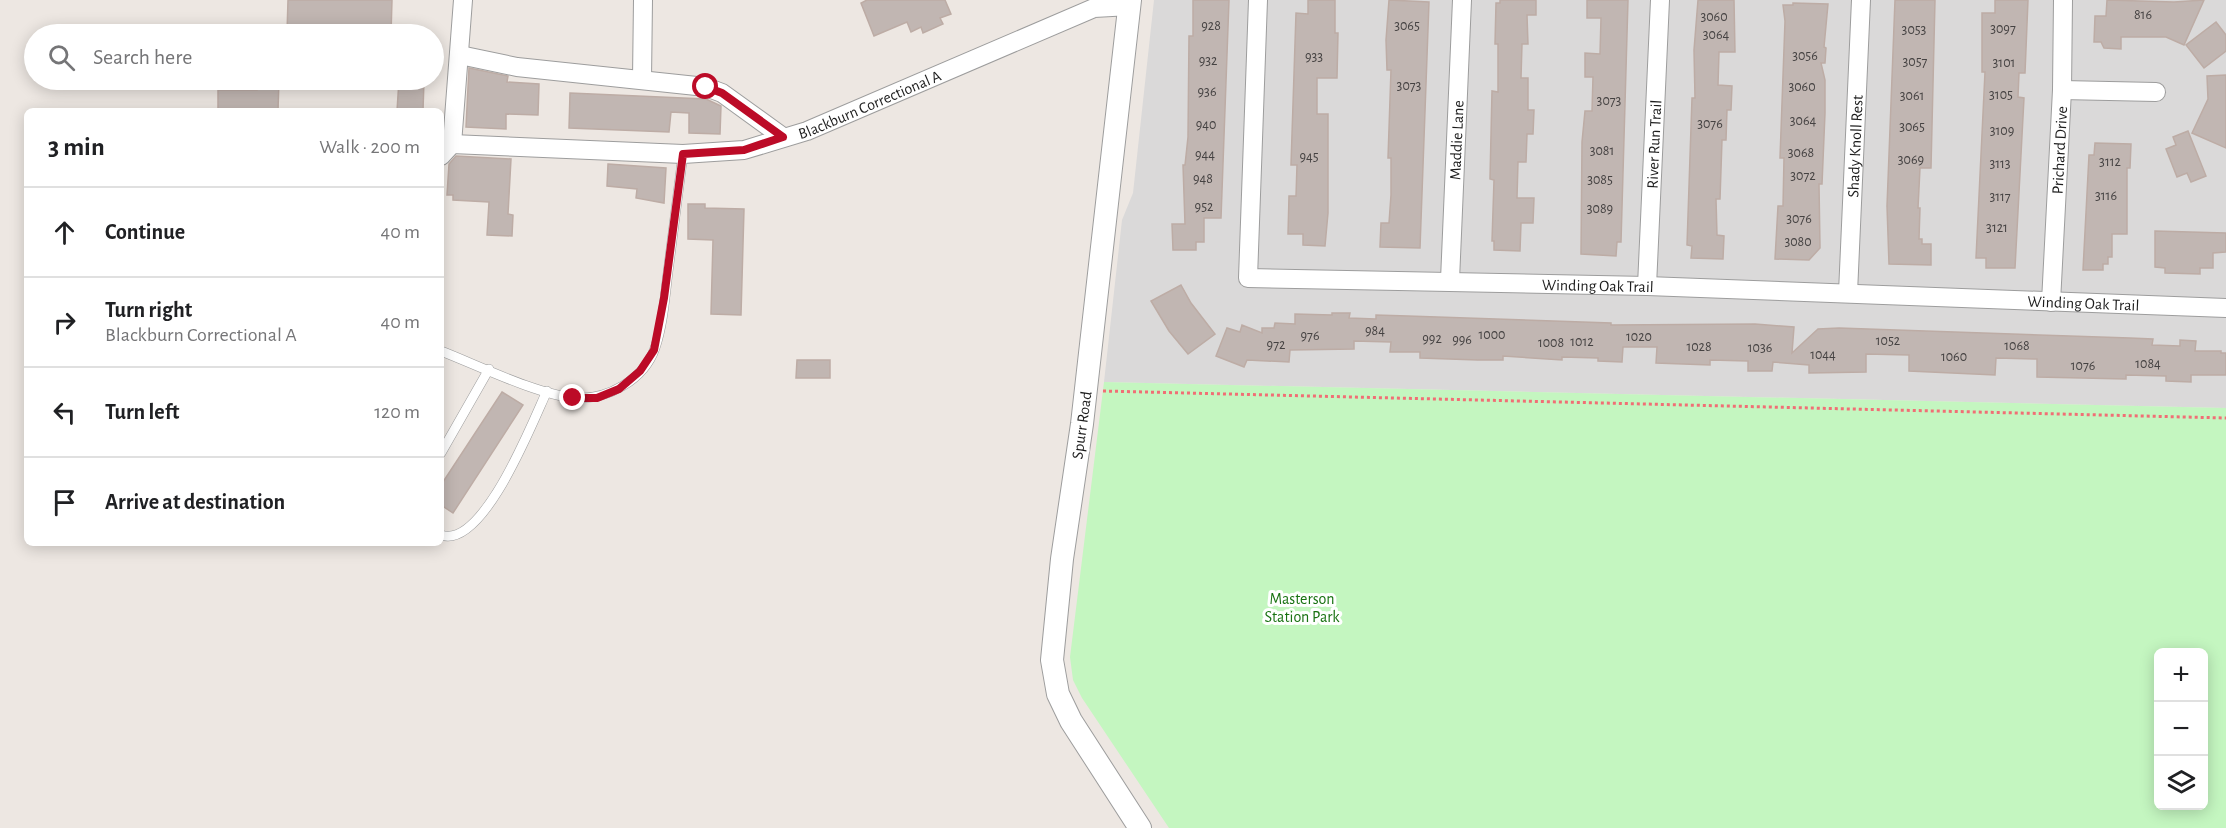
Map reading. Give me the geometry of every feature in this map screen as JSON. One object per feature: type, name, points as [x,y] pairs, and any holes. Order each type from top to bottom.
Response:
[{"type":"street","points":[[447,150],[460,55],[463,0]]},
{"type":"street","points":[[642,79],[644,0]]},
{"type":"street","name":"Winding Oak Trail","points":[[1258,0],[1248,278],[1450,280],[1647,286],[2226,308]]},
{"type":"street","name":"Maddie Lane","points":[[1450,280],[1462,0]]},
{"type":"street","name":"River Run Trail","points":[[1647,286],[1660,0]]},
{"type":"street","name":"Shady Knoll Rest","points":[[1848,293],[1861,0]]},
{"type":"street","name":"Prichard Drive","points":[[2051,302],[2062,90],[2063,0]]},
{"type":"street","name":"Blackburn Correctional A","points":[[447,150],[683,154],[744,150],[807,131],[1094,8],[1130,3]]},
{"type":"street","name":"Spurr Road","points":[[1130,3],[1086,390],[1062,559],[1052,660],[1054,677],[1071,721],[1140,828]]},
{"type":"street","points":[[460,55],[517,67],[706,87],[722,93],[783,137]]},
{"type":"street","points":[[2062,90],[2156,92]]},
{"type":"lane","points":[[444,352],[547,392],[573,398],[597,398],[619,389],[640,371],[654,350],[664,298],[683,154]]},
{"type":"lane","points":[[444,448],[489,369]]},
{"type":"lane","points":[[444,536],[464,532],[478,520],[504,481],[547,392]]},
{"type":"path","points":[[1086,390],[2226,418]]},
{"type":"shaded area","points":[[1154,0],[2226,0],[2226,408],[1104,382],[1122,220],[1133,193]]},
{"type":"green space","name":"Masterson Station Park","points":[[1104,382],[2226,408],[2226,828],[1169,828],[1082,698],[1073,680],[1070,657]]},
{"type":"building","points":[[288,0],[392,0],[391,24],[287,24]]},
{"type":"building","points":[[867,0],[945,0],[951,14],[940,18],[943,24],[923,33],[921,27],[911,32],[907,22],[874,36],[861,3]]},
{"type":"building","points":[[1193,0],[1229,0],[1221,218],[1204,218],[1204,242],[1196,242],[1196,250],[1173,250],[1172,224],[1185,224],[1183,165],[1185,165],[1188,137],[1189,36],[1193,36]]},
{"type":"building","points":[[1308,0],[1335,0],[1335,33],[1338,33],[1337,78],[1317,78],[1317,114],[1328,114],[1328,213],[1325,246],[1303,245],[1303,234],[1288,234],[1289,196],[1296,196],[1297,165],[1291,165],[1296,13],[1308,14]]},
{"type":"building","points":[[1389,0],[1429,2],[1420,248],[1380,247],[1381,223],[1389,223],[1391,195],[1391,158],[1388,158],[1391,70],[1387,70],[1386,40]]},
{"type":"building","points":[[1500,0],[1536,0],[1536,15],[1527,15],[1528,44],[1522,44],[1521,78],[1528,78],[1528,110],[1534,110],[1533,134],[1527,134],[1526,162],[1518,162],[1517,198],[1534,198],[1533,223],[1521,223],[1520,251],[1494,250],[1494,241],[1492,241],[1494,180],[1490,179],[1492,91],[1498,92],[1498,44],[1495,44],[1496,3],[1500,3]]},
{"type":"building","points":[[1587,0],[1628,0],[1621,242],[1617,242],[1616,256],[1581,254],[1582,142],[1585,111],[1592,111],[1593,77],[1585,77],[1585,53],[1600,54],[1601,18],[1587,18]]},
{"type":"building","points":[[1698,0],[1734,0],[1735,52],[1719,52],[1718,85],[1732,86],[1731,110],[1727,110],[1726,140],[1722,140],[1720,199],[1716,199],[1717,235],[1724,236],[1723,259],[1691,258],[1692,246],[1687,245]]},
{"type":"building","points":[[1895,0],[1935,0],[1931,168],[1920,168],[1918,208],[1920,208],[1919,239],[1922,239],[1922,244],[1931,244],[1931,265],[1889,264],[1887,206]]},
{"type":"building","points":[[1995,0],[2028,0],[2025,73],[2019,73],[2018,97],[2024,98],[2015,268],[1986,268],[1986,258],[1976,258],[1985,72],[1982,72],[1982,13],[1995,13]]},
{"type":"building","points":[[2107,0],[2174,2],[2204,0],[2184,45],[2166,37],[2121,37],[2121,49],[2104,48],[2101,42],[2094,42],[2095,16],[2106,16]]},
{"type":"building","points":[[1793,3],[1828,4],[1824,47],[1826,48],[1825,63],[1821,63],[1825,80],[1825,113],[1822,184],[1819,184],[1820,248],[1809,260],[1775,259],[1778,206],[1783,206],[1784,158],[1780,158],[1785,21],[1783,5],[1793,5]]},
{"type":"building","points":[[2216,22],[2226,35],[2226,51],[2204,68],[2186,45]]},
{"type":"building","points":[[469,68],[508,76],[507,82],[539,84],[538,115],[506,114],[506,129],[466,127]]},
{"type":"building","points":[[2226,75],[2226,148],[2192,133],[2208,99],[2207,76]]},
{"type":"building","points":[[218,90],[279,90],[278,108],[218,108]]},
{"type":"building","points":[[398,90],[424,90],[423,108],[397,108]]},
{"type":"building","points":[[570,93],[706,99],[721,106],[720,134],[689,133],[689,113],[671,112],[669,132],[569,128]]},
{"type":"building","points":[[2188,131],[2206,176],[2191,182],[2187,173],[2177,177],[2166,149],[2176,145],[2173,137]]},
{"type":"building","points":[[2095,143],[2131,144],[2130,168],[2127,168],[2127,234],[2112,234],[2112,257],[2108,257],[2108,264],[2103,264],[2103,270],[2083,270],[2089,155],[2094,155]]},
{"type":"building","points":[[456,156],[511,159],[508,214],[513,215],[512,236],[487,235],[489,202],[453,200],[453,195],[447,195],[449,164]]},
{"type":"building","points":[[608,164],[666,168],[664,203],[636,198],[637,189],[607,186]]},
{"type":"building","points":[[688,204],[705,204],[705,208],[744,209],[741,315],[711,314],[713,240],[688,239]]},
{"type":"building","points":[[2155,231],[2226,233],[2226,252],[2213,253],[2213,268],[2200,268],[2200,274],[2165,273],[2165,268],[2155,267]]},
{"type":"building","points":[[1181,285],[1191,303],[1215,334],[1188,354],[1169,331],[1151,301]]},
{"type":"building","points":[[1332,313],[1350,313],[1349,318],[1376,319],[1376,315],[1611,323],[1611,325],[1755,324],[1794,327],[1792,353],[1818,329],[1839,328],[2153,339],[2152,345],[2180,346],[2180,340],[2196,341],[2195,351],[2226,353],[2226,375],[2191,375],[2191,382],[2166,381],[2166,376],[2126,375],[2126,379],[2037,377],[2037,359],[1996,358],[1995,375],[1909,371],[1909,355],[1866,354],[1866,372],[1809,373],[1809,365],[1773,362],[1772,371],[1748,371],[1748,361],[1710,360],[1710,365],[1656,363],[1657,347],[1623,347],[1622,362],[1598,361],[1598,358],[1562,357],[1562,360],[1503,356],[1503,360],[1478,360],[1420,358],[1420,352],[1390,352],[1391,342],[1354,341],[1354,349],[1290,350],[1289,362],[1247,360],[1244,367],[1216,356],[1227,328],[1240,332],[1242,325],[1262,333],[1262,328],[1274,328],[1275,323],[1295,324],[1295,314],[1332,315]]},
{"type":"building","points":[[797,360],[830,360],[830,378],[796,378]]},
{"type":"building","points":[[502,392],[523,405],[453,513],[444,507],[444,480]]},
{"type":"route","points":[[573,398],[597,398],[619,389],[640,371],[654,350],[664,298],[683,154],[744,150],[783,137],[722,93],[706,87]]}]
